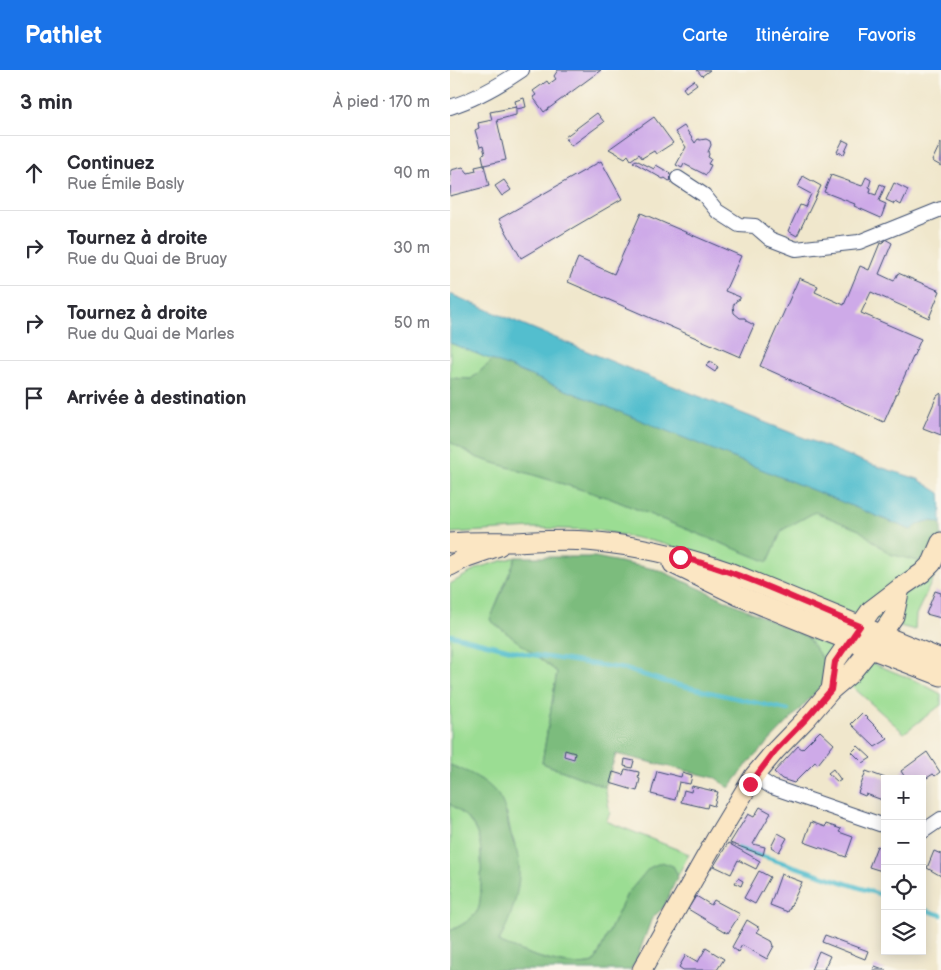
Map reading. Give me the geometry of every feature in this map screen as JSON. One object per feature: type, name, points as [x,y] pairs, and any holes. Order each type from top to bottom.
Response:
[{"type":"street","points":[[450,107],[476,97],[522,70]]},
{"type":"street","points":[[678,178],[704,195],[716,211],[739,225],[754,226],[770,239],[796,249],[859,242],[941,209]]},
{"type":"street","points":[[450,543],[474,541],[587,541],[630,546],[710,565],[866,638],[941,676]]},
{"type":"street","points":[[450,566],[466,557],[512,542]]},
{"type":"street","points":[[642,970],[754,776],[831,690],[835,662],[894,616],[900,588],[922,573],[932,563],[941,542]]},
{"type":"street","points":[[630,546],[684,568],[739,596],[794,609],[918,657],[935,656]]},
{"type":"street","points":[[754,776],[772,787],[881,825]]},
{"type":"street","points":[[926,829],[941,819]]},
{"type":"green space","points":[[450,343],[493,360],[471,379],[450,378]]},
{"type":"green space","points":[[493,360],[911,529],[925,522],[933,521],[941,524],[941,567],[890,554],[859,530],[815,512],[782,530],[768,562],[609,498],[478,458],[450,442],[450,378],[471,379]]},
{"type":"green space","points":[[450,442],[478,458],[609,498],[768,562],[782,530],[815,512],[859,530],[890,554],[939,566],[916,615],[915,630],[851,613],[721,560],[652,541],[596,530],[533,528],[450,533]]},
{"type":"green space","points":[[516,557],[490,620],[557,672],[542,763],[605,787],[610,813],[606,821],[689,854],[678,875],[673,866],[627,894],[594,963],[583,965],[546,959],[498,942],[504,932],[515,844],[507,814],[482,780],[450,765],[450,584],[480,567]]},
{"type":"green space","points":[[516,557],[595,557],[659,570],[807,637],[824,661],[823,684],[749,762],[729,788],[716,778],[616,754],[605,787],[542,763],[557,672],[490,620]]},
{"type":"green space","points":[[807,637],[919,682],[941,694],[941,705],[904,733],[824,661]]},
{"type":"green space","points":[[450,765],[482,780],[498,795],[505,808],[517,852],[519,874],[516,894],[510,915],[498,942],[558,962],[583,965],[594,963],[627,894],[649,868],[662,862],[673,866],[678,875],[664,907],[652,918],[635,963],[630,970],[450,970],[450,931],[469,920],[478,910],[481,867],[480,844],[475,829],[464,815],[450,804]]},
{"type":"green space","points":[[450,804],[470,821],[475,829],[480,844],[481,867],[478,910],[469,920],[450,931]]},
{"type":"water","points":[[450,294],[625,367],[870,464],[918,479],[940,493],[941,524],[933,521],[925,522],[911,530],[450,343]]},
{"type":"building","points":[[558,70],[601,70],[544,112],[533,97],[536,95],[533,91],[547,81],[549,84],[556,79],[554,76]]},
{"type":"building","points":[[697,70],[710,70],[702,76]]},
{"type":"building","points":[[694,80],[697,84],[686,92],[683,88]]},
{"type":"building","points":[[524,98],[526,107],[517,109],[515,101]]},
{"type":"building","points":[[516,107],[516,115],[497,120],[506,160],[484,165],[482,155],[485,154],[483,146],[480,147],[475,130],[479,128],[478,123],[492,120],[490,112]]},
{"type":"building","points":[[597,113],[604,122],[571,146],[565,137]]},
{"type":"building","points":[[654,117],[673,143],[656,154],[654,151],[642,158],[639,154],[631,160],[628,155],[625,158],[609,149]]},
{"type":"building","points":[[684,126],[695,143],[698,139],[710,141],[708,157],[711,159],[708,164],[711,165],[706,175],[684,164],[682,168],[676,165],[686,147],[675,132]]},
{"type":"building","points":[[843,140],[849,143],[844,154],[837,152]]},
{"type":"building","points":[[941,142],[941,166],[932,161]]},
{"type":"building","points":[[636,160],[654,169],[656,165],[670,173],[674,178],[669,181],[665,178],[663,179],[633,162]]},
{"type":"building","points":[[601,161],[622,199],[521,258],[499,219]]},
{"type":"building","points":[[484,165],[489,186],[450,196],[451,170],[463,167],[468,173],[476,171],[475,167]]},
{"type":"building","points":[[831,175],[862,186],[866,177],[871,180],[870,193],[876,195],[880,184],[885,186],[879,201],[886,204],[881,218],[854,206],[855,204],[824,192]]},
{"type":"building","points":[[803,176],[821,186],[797,236],[788,231],[800,205],[805,207],[811,194],[798,187]]},
{"type":"building","points":[[504,180],[511,190],[502,196],[495,186]]},
{"type":"building","points":[[894,183],[908,190],[901,205],[886,200]]},
{"type":"building","points":[[641,213],[741,256],[725,291],[740,297],[733,306],[734,313],[754,325],[740,357],[568,282],[578,258],[614,274]]},
{"type":"building","points":[[885,239],[892,243],[879,274],[894,281],[898,273],[940,291],[929,318],[871,292],[861,313],[921,339],[884,422],[760,366],[799,278],[818,286],[815,292],[844,305],[860,266],[869,270],[880,243],[882,244]]},
{"type":"building","points":[[710,361],[718,367],[715,372],[706,366]]},
{"type":"building","points":[[941,393],[941,435],[923,428],[937,396]]},
{"type":"building","points":[[935,591],[941,593],[941,618],[926,614]]},
{"type":"building","points":[[862,713],[888,739],[875,747],[851,724]]},
{"type":"building","points":[[820,731],[834,744],[818,764],[815,762],[794,783],[782,779],[774,772],[798,746],[802,749]]},
{"type":"building","points":[[858,746],[871,758],[863,763],[852,752]]},
{"type":"building","points":[[565,750],[575,753],[574,759],[564,756]]},
{"type":"building","points":[[927,752],[940,772],[935,776],[933,774],[926,778],[926,775],[904,775],[901,771]]},
{"type":"building","points":[[625,759],[634,761],[632,768],[624,766]]},
{"type":"building","points":[[625,769],[639,772],[638,778],[640,779],[637,791],[610,783],[613,772],[623,775]]},
{"type":"building","points":[[833,769],[841,780],[838,782],[828,773]]},
{"type":"building","points":[[657,771],[681,777],[682,773],[692,776],[690,784],[679,782],[675,800],[651,794]]},
{"type":"building","points":[[866,771],[881,777],[881,800],[858,793]]},
{"type":"building","points":[[692,786],[718,792],[714,806],[708,804],[707,808],[681,802],[684,790],[691,792]]},
{"type":"building","points":[[760,807],[771,813],[753,844],[765,847],[763,855],[730,843],[748,814],[754,817]]},
{"type":"building","points":[[811,822],[825,827],[826,824],[841,829],[839,832],[853,837],[846,857],[804,842]]},
{"type":"building","points":[[778,833],[787,838],[779,852],[771,847]]},
{"type":"building","points":[[728,843],[760,861],[756,869],[738,860],[731,874],[714,866]]},
{"type":"building","points":[[877,846],[881,848],[881,871],[869,867]]},
{"type":"building","points":[[934,851],[941,854],[941,876],[927,868]]},
{"type":"building","points":[[759,871],[770,877],[755,904],[744,898]]},
{"type":"building","points":[[781,874],[802,882],[788,912],[770,905]]},
{"type":"building","points":[[738,878],[743,881],[741,886],[735,883]]},
{"type":"building","points":[[696,896],[711,905],[714,900],[740,914],[728,933],[688,909]]},
{"type":"building","points":[[747,920],[760,928],[757,932],[772,940],[774,946],[767,959],[742,945],[738,952],[732,947]]},
{"type":"building","points":[[825,935],[868,951],[865,959],[822,942]]},
{"type":"building","points":[[706,948],[724,959],[717,970],[683,970],[679,967],[686,955],[698,962]]},
{"type":"building","points":[[819,951],[830,956],[824,969],[827,970],[811,970]]},
{"type":"building","points":[[875,966],[886,970],[873,970]]},
{"type":"waterway","points":[[451,635],[527,654],[625,669],[666,682],[788,710]]},
{"type":"waterway","points":[[738,848],[881,895]]},
{"type":"waterway","points":[[925,910],[941,915]]},
{"type":"route","points":[[680,557],[728,572],[860,626],[835,662],[831,690],[775,751],[754,776],[750,784]]}]
